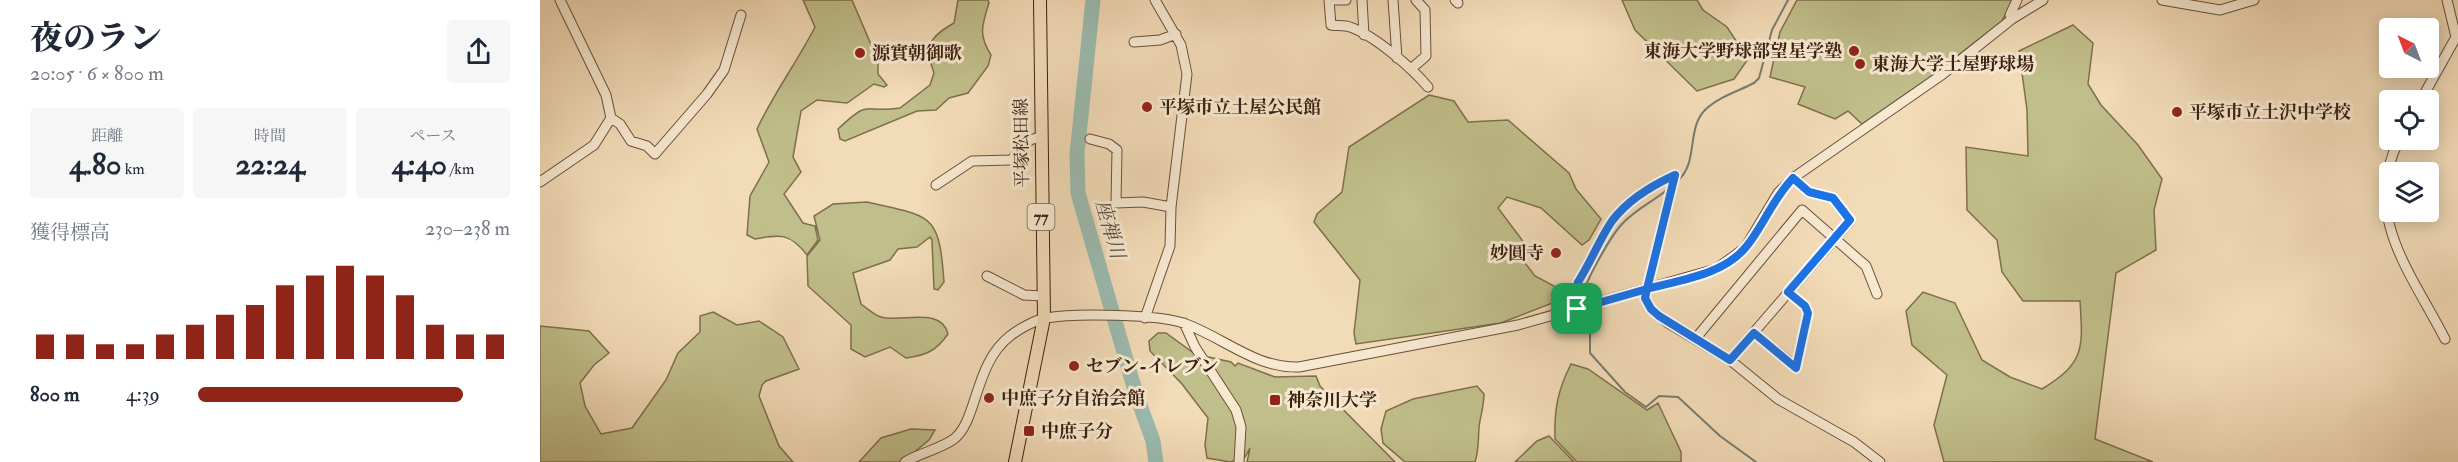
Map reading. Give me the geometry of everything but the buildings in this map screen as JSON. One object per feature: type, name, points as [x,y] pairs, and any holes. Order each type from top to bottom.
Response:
[{"type":"main road","name":"平塚松田線","points":[[1015,462],[1044,318],[1040,0]]},
{"type":"street","points":[[560,0],[606,95],[611,118],[620,124],[632,141],[647,146],[655,154],[707,94],[724,70],[741,15]]},
{"type":"street","points":[[1145,318],[1170,246],[1171,207],[1187,74],[1186,58],[1176,34],[1155,0]]},
{"type":"street","points":[[1329,0],[1331,25],[1350,27],[1364,35],[1412,68],[1428,87]]},
{"type":"street","points":[[1334,0],[1346,0]]},
{"type":"street","points":[[1362,0],[1364,35]]},
{"type":"street","points":[[1393,0],[1397,58]]},
{"type":"street","points":[[2012,19],[2010,15],[2017,0]]},
{"type":"street","points":[[905,462],[954,438],[963,428],[981,376],[990,359],[1010,336],[1044,318],[1104,315],[1184,323],[1250,358],[1280,368],[1299,367],[1518,325],[1716,269],[1732,260],[1745,248],[1779,193],[1793,178],[1943,75],[2012,19],[2043,0]]},
{"type":"street","points":[[2162,0],[2220,10],[2254,0]]},
{"type":"street","points":[[1412,68],[1426,56],[1425,10],[1421,2]]},
{"type":"street","points":[[2427,90],[2456,37],[2451,5]]},
{"type":"street","points":[[1134,42],[1160,40],[1176,34]]},
{"type":"street","points":[[540,182],[594,145],[611,118]]},
{"type":"street","points":[[936,185],[972,161],[1011,160],[1030,140],[1040,137]]},
{"type":"street","points":[[1090,139],[1109,144],[1117,150],[1116,203],[1143,202],[1171,207]]},
{"type":"street","points":[[2394,150],[2384,184],[2387,218],[2402,263],[2445,339]]},
{"type":"street","points":[[1577,309],[1575,291],[1578,282],[1613,219],[1659,182],[1675,175],[1645,298],[1651,309],[1668,323],[1730,360],[1778,399],[1854,442],[1880,462]]},
{"type":"street","points":[[1730,360],[1850,220],[1833,198],[1809,192],[1793,178]]},
{"type":"street","points":[[1696,338],[1802,210],[1866,266],[1877,294]]},
{"type":"street","points":[[987,276],[1024,295],[1043,296]]},
{"type":"street","points":[[1754,333],[1796,368],[1808,313],[1805,306],[1788,292]]},
{"type":"street","points":[[1184,323],[1195,347],[1236,410],[1240,428],[1239,462]]},
{"type":"shaded area","points":[[803,0],[852,0],[878,61],[878,74],[887,85],[884,87],[874,84],[847,103],[817,100],[801,111],[793,157],[801,172],[784,194],[803,223],[815,226],[818,240],[807,255],[790,239],[784,237],[771,236],[755,239],[747,235],[750,196],[769,162],[757,129],[815,27]]},
{"type":"shaded area","points":[[958,0],[988,0],[989,3],[982,30],[984,42],[991,55],[988,66],[968,93],[949,98],[936,110],[917,111],[845,141],[840,139],[838,129],[857,113],[868,109],[900,108],[930,85],[934,73],[929,49],[934,38],[954,23]]},
{"type":"shaded area","points":[[1622,0],[1697,0],[1703,10],[1727,27],[1748,59],[1734,79],[1697,91],[1635,30]]},
{"type":"shaded area","name":"東海大学土屋野球場","points":[[1797,0],[2013,0],[2002,21],[1933,75],[1862,124],[1848,111],[1835,119],[1798,104],[1805,87],[1770,77],[1780,32]]},
{"type":"shaded area","points":[[2073,25],[2093,43],[2088,84],[2101,105],[2138,145],[2162,179],[2154,210],[2156,250],[2116,273],[2095,439],[2153,462],[1944,462],[1934,425],[1947,375],[1912,345],[1906,311],[1923,292],[1955,303],[1982,360],[2010,377],[2042,389],[2056,380],[2074,362],[2081,343],[2080,301],[2023,301],[2002,272],[1997,240],[1967,210],[1966,147],[2028,156],[2027,110],[2019,51]]},
{"type":"shaded area","points":[[1429,95],[1454,101],[1468,122],[1508,120],[1569,173],[1576,189],[1601,219],[1589,240],[1582,245],[1541,208],[1507,197],[1498,208],[1528,248],[1522,259],[1535,276],[1554,286],[1558,294],[1555,302],[1501,323],[1356,344],[1354,333],[1360,280],[1314,222],[1317,214],[1342,192],[1349,147]]},
{"type":"shaded area","points":[[867,202],[919,215],[935,230],[942,259],[944,282],[938,290],[934,289],[930,237],[917,247],[898,249],[890,260],[853,273],[861,304],[876,315],[889,318],[929,318],[938,320],[944,325],[948,334],[935,348],[925,354],[906,358],[890,347],[865,357],[851,349],[851,325],[808,286],[807,256],[820,240],[814,216],[833,204]]},
{"type":"shaded area","points":[[713,312],[737,325],[759,321],[783,337],[799,369],[766,381],[762,385],[759,396],[779,446],[793,462],[540,462],[540,326],[589,331],[609,353],[594,365],[580,383],[585,406],[601,434],[632,428],[666,380],[678,353],[700,332],[700,316]]},
{"type":"shaded area","points":[[1158,333],[1166,333],[1195,354],[1231,362],[1235,366],[1238,363],[1275,377],[1316,376],[1320,386],[1395,462],[1247,462],[1250,448],[1245,457],[1230,462],[1207,458],[1205,445],[1208,418],[1182,384],[1150,351],[1149,341]]},
{"type":"shaded area","points":[[1571,364],[1588,369],[1647,410],[1658,403],[1681,452],[1681,462],[1577,462],[1555,439],[1558,400]]},
{"type":"shaded area","points":[[1477,386],[1484,394],[1475,462],[1405,462],[1383,443],[1381,429],[1386,411],[1413,399]]},
{"type":"shaded area","points":[[911,429],[935,430],[929,440],[902,462],[859,462],[881,438]]},
{"type":"shaded area","points":[[1549,436],[1574,462],[1515,462],[1537,441]]},
{"type":"waterway","name":"座禅川","points":[[1093,0],[1077,154],[1078,193],[1136,394],[1153,441],[1156,462]]},
{"type":"waterway","points":[[1677,181],[1684,174],[1688,165],[1696,127],[1705,110],[1716,101],[1754,83],[1759,78],[1772,30],[1788,0]]},
{"type":"waterway","points":[[1582,305],[1582,298],[1590,276],[1618,229],[1634,213],[1668,189]]},
{"type":"waterway","points":[[1584,310],[1590,334],[1590,353],[1625,392],[1646,407],[1659,396],[1678,397],[1720,436],[1756,462]]},
{"type":"place","name":"東海大学野球部望星学塾","points":[[1854,51]]},
{"type":"place","name":"源實朝御歌","points":[[860,53]]},
{"type":"place","name":"東海大学土屋野球場","points":[[1860,64]]},
{"type":"place","name":"平塚市立土屋公民館","points":[[1147,107]]},
{"type":"place","name":"平塚市立土沢中学校","points":[[2177,112]]},
{"type":"place","name":"妙圓寺","points":[[1556,253]]},
{"type":"place","name":"セブン-イレブン","points":[[1074,366]]},
{"type":"place","name":"中庶子分自治会館","points":[[989,398]]},
{"type":"place","name":"神奈川大学","points":[[1275,400]]},
{"type":"place","name":"中庶子分","points":[[1029,431]]},
{"type":"route","points":[[1577,309],[1575,291],[1578,282],[1597,252],[1613,219],[1659,182],[1675,175],[1647,289],[1716,269],[1732,260],[1745,248],[1779,193],[1793,178],[1809,192],[1833,198],[1850,220],[1788,292],[1805,306],[1808,313],[1796,368],[1754,333],[1730,360],[1659,316],[1651,309],[1645,298],[1647,289],[1577,309]]}]
